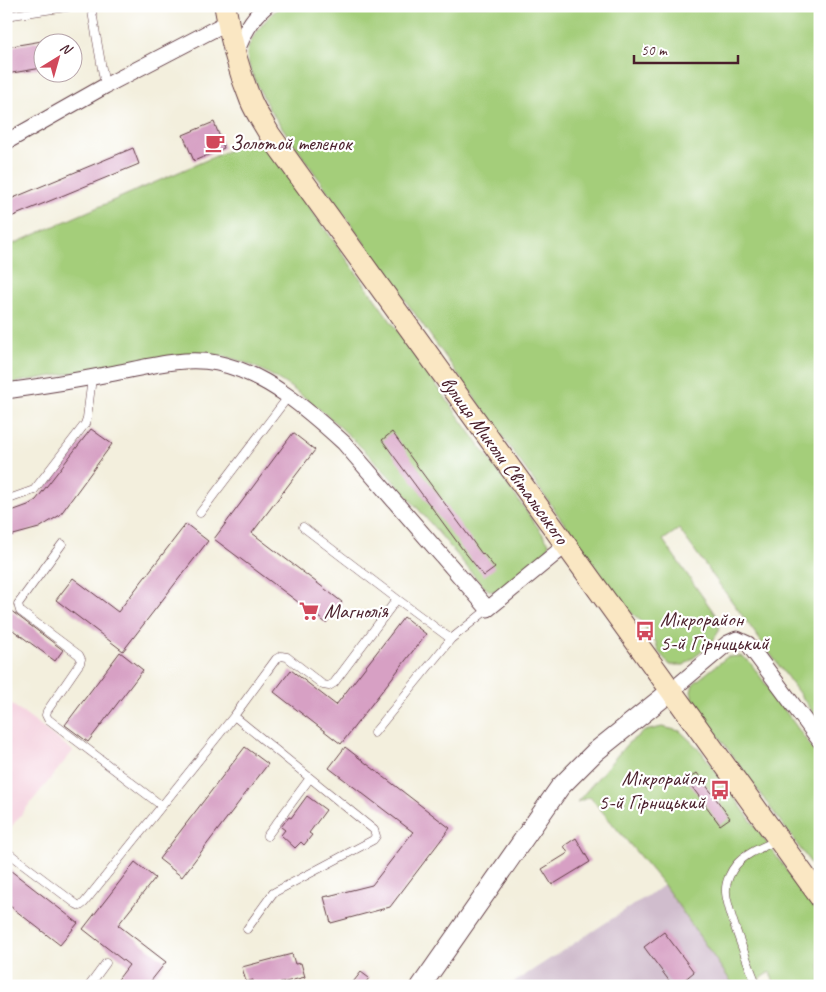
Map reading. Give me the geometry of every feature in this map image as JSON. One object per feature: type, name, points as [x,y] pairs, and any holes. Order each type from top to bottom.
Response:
[{"type":"main road","name":"вулиця Миколи Світальського","points":[[226,14],[252,103],[270,135],[820,897]]},
{"type":"street","points":[[236,53],[244,32],[253,19],[266,6]]},
{"type":"street","points":[[6,142],[226,14]]},
{"type":"street","points":[[6,392],[182,361],[216,362],[242,371],[270,385],[322,423],[344,443],[488,609],[566,545]]},
{"type":"street","points":[[420,986],[560,787],[595,752],[728,643],[737,639],[748,644],[820,741]]},
{"type":"lane","points":[[6,16],[73,6]]},
{"type":"lane","points":[[91,6],[105,86]]},
{"type":"lane","points":[[6,500],[34,490],[85,424],[92,378]]},
{"type":"lane","points":[[200,513],[288,397]]},
{"type":"lane","points":[[303,527],[451,639]]},
{"type":"lane","points":[[62,544],[18,604],[20,611],[79,655],[81,659],[47,710],[46,715],[48,719],[162,806]]},
{"type":"lane","points":[[6,851],[80,906],[234,716],[276,659],[281,656],[287,657],[323,685],[329,686],[334,683],[397,599]]},
{"type":"lane","points":[[374,733],[451,639],[488,609]]},
{"type":"lane","points":[[234,716],[374,830],[376,836],[373,840],[273,893],[247,929]]},
{"type":"lane","points":[[267,836],[310,778]]},
{"type":"lane","points":[[757,986],[730,910],[725,890],[732,871],[738,863],[750,854],[778,840]]},
{"type":"lane","points":[[89,986],[106,964]]},
{"type":"shaded area","points":[[6,700],[73,751],[6,833]]},
{"type":"shaded area","points":[[664,885],[734,986],[508,986],[573,944]]},
{"type":"green space","points":[[281,6],[820,6],[820,722],[679,529],[663,540],[719,620],[719,631],[710,645],[684,665],[670,665],[658,651],[656,642],[640,620],[623,606],[269,109],[252,73],[247,53],[251,41],[260,27]]},
{"type":"green space","points":[[263,142],[549,543],[547,553],[499,591],[490,591],[482,585],[397,485],[327,415],[290,387],[253,366],[217,355],[184,355],[6,384],[6,247],[239,146]]},
{"type":"green space","points":[[741,656],[749,661],[820,759],[820,876],[695,704],[691,692],[693,684],[727,657]]},
{"type":"green space","points":[[662,727],[680,731],[701,751],[820,917],[820,986],[775,986],[770,972],[751,986],[734,986],[664,885],[590,797],[577,802],[628,743],[645,731]]},
{"type":"building","points":[[32,43],[32,70],[6,74],[6,47]]},
{"type":"building","points":[[214,122],[224,148],[194,161],[183,135]]},
{"type":"building","points":[[133,148],[139,164],[6,219],[6,201]]},
{"type":"building","points":[[91,429],[112,444],[60,515],[39,528],[6,537],[6,513],[36,500]]},
{"type":"building","points":[[392,432],[482,554],[495,568],[484,576],[382,440]]},
{"type":"building","points":[[293,433],[315,450],[252,533],[342,602],[326,623],[214,539]]},
{"type":"building","points":[[186,524],[208,541],[123,651],[56,600],[73,578],[118,612]]},
{"type":"building","points":[[6,607],[63,650],[55,661],[6,625]]},
{"type":"building","points":[[404,617],[426,634],[341,744],[274,692],[291,670],[336,705]]},
{"type":"building","points":[[120,652],[143,670],[88,742],[65,725]]},
{"type":"building","points":[[245,747],[268,764],[182,877],[159,859]]},
{"type":"building","points":[[345,747],[450,828],[390,907],[331,923],[324,897],[372,885],[413,832],[329,768]]},
{"type":"building","points":[[697,773],[730,818],[720,825],[687,780]]},
{"type":"building","points":[[307,796],[326,810],[309,833],[312,835],[304,845],[301,842],[295,848],[281,835],[285,830],[281,827],[289,817],[291,818]]},
{"type":"building","points":[[576,838],[590,862],[552,885],[542,869],[568,853],[564,846]]},
{"type":"building","points":[[135,862],[155,878],[118,925],[166,962],[147,986],[113,986],[129,965],[83,929]]},
{"type":"building","points":[[6,867],[78,923],[60,945],[6,903]]},
{"type":"building","points":[[664,932],[694,972],[677,986],[673,986],[644,947]]},
{"type":"building","points":[[292,954],[295,964],[301,963],[305,977],[270,986],[254,986],[253,980],[246,982],[242,967]]},
{"type":"building","points":[[361,972],[369,978],[363,986],[350,986]]},
{"type":"place","name":"Золотой теленок","points":[[215,143]]},
{"type":"place","name":"Магнолія","points":[[309,611]]},
{"type":"place","name":"Мiкрорайон 5-й Гiрницький","points":[[645,631]]},
{"type":"place","name":"Мікрорайон 5-й Гірницький","points":[[720,790]]}]
